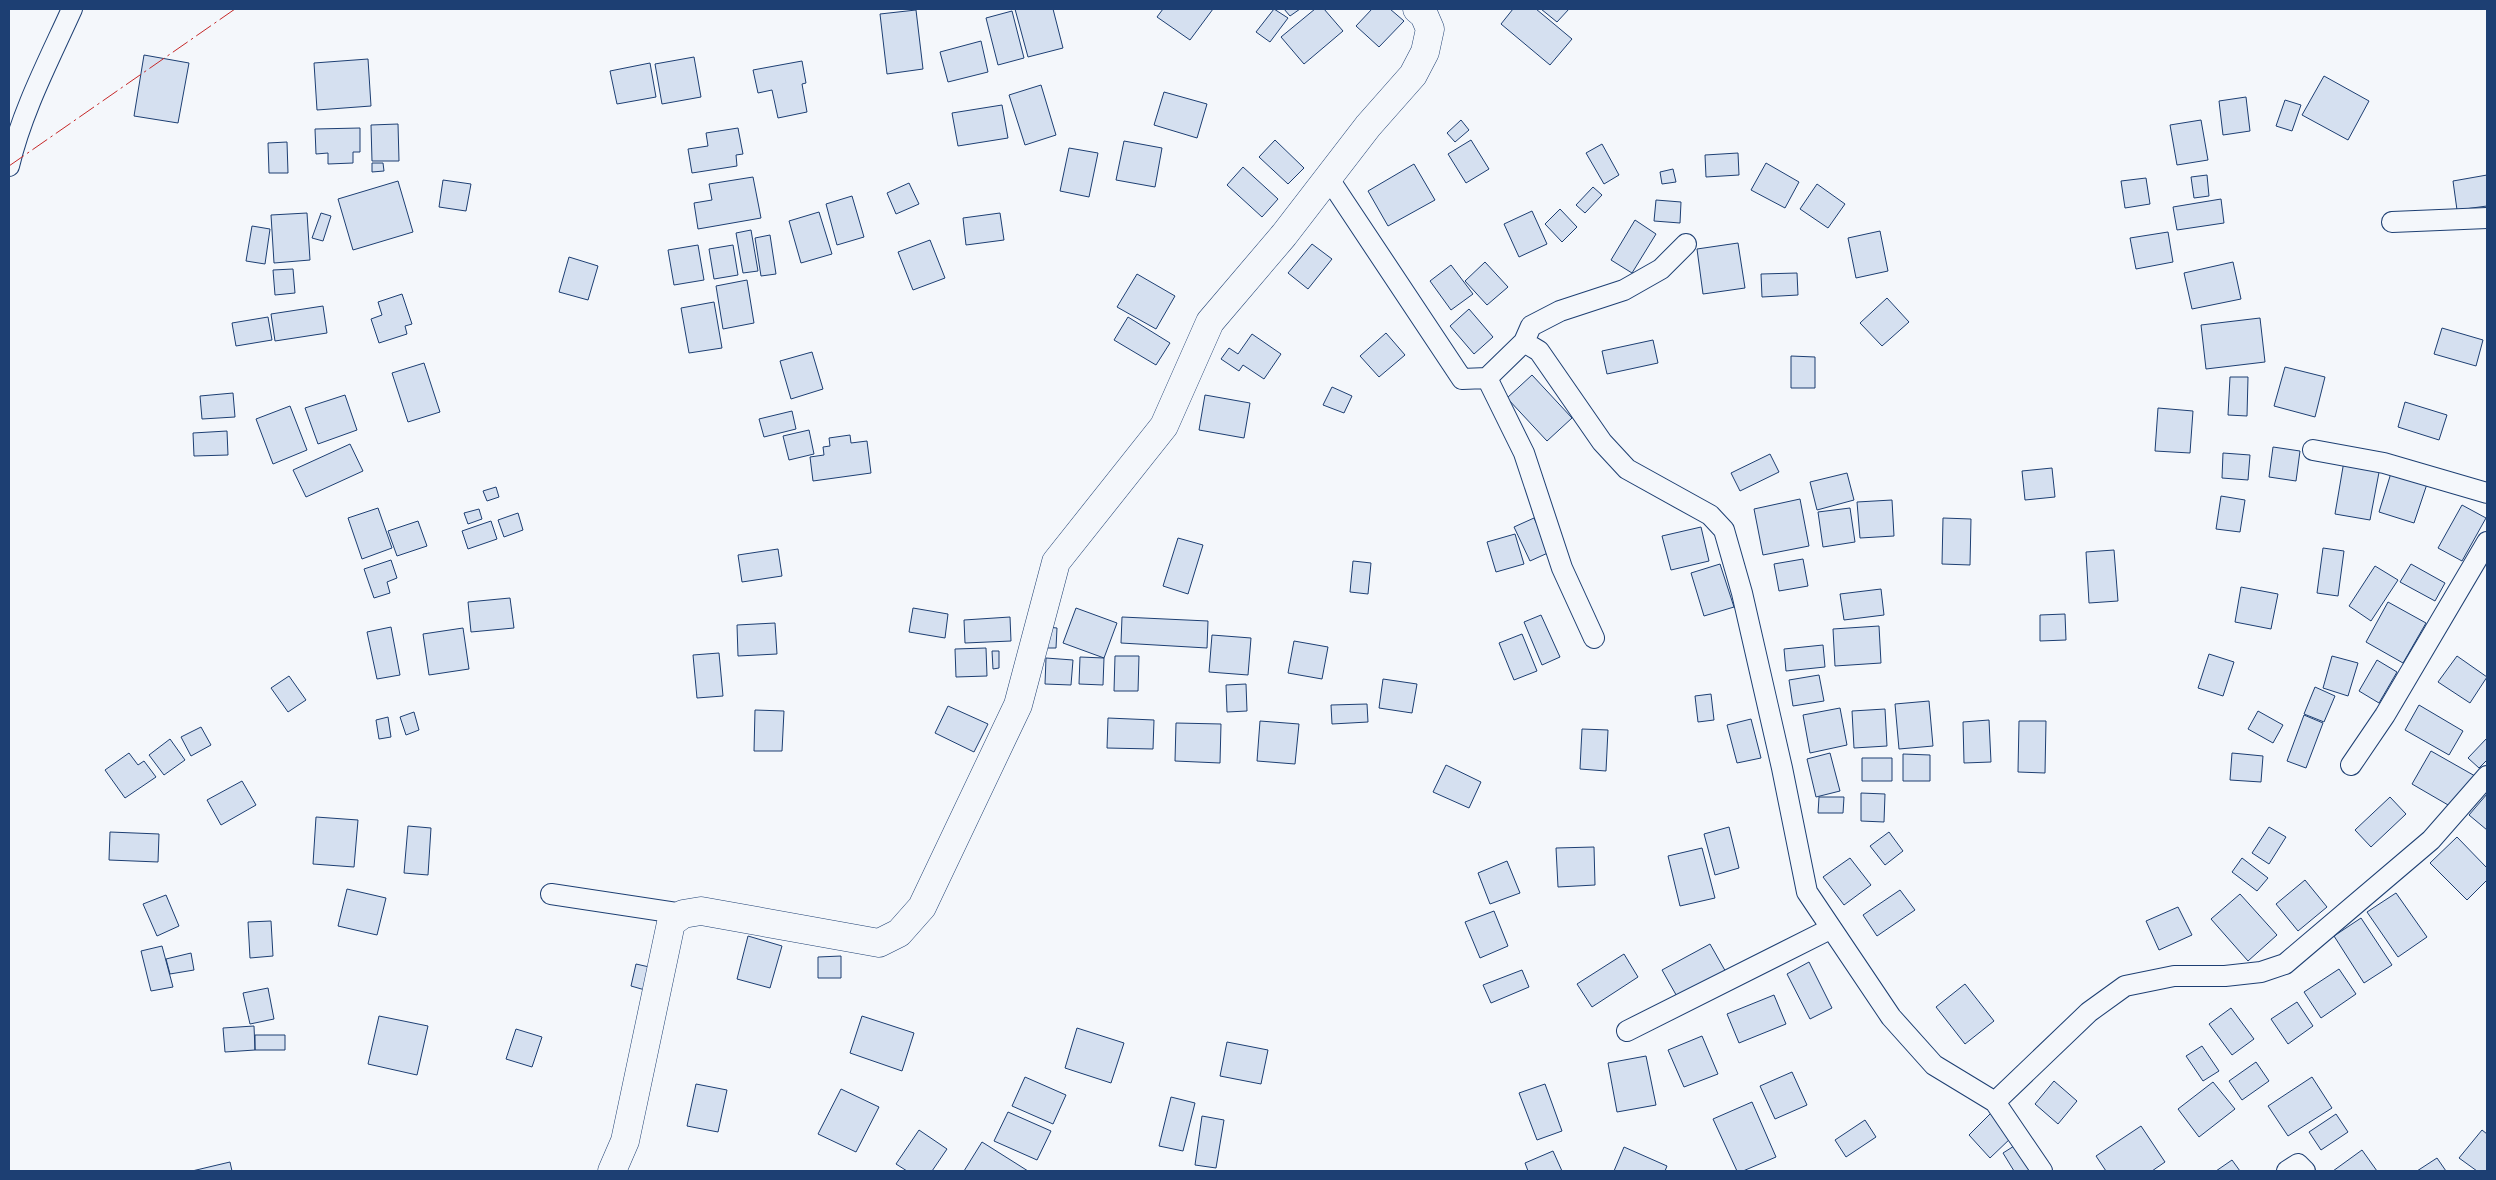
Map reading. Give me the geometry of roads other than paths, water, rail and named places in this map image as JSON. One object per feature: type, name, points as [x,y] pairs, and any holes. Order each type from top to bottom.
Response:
[{"type":"street","points":[[9,166],[13,149],[36,88],[72,9]]},
{"type":"street","points":[[551,894],[683,914],[701,911],[879,944],[899,933],[922,907],[1018,705],[1056,562],[1164,426],[1210,322],[1284,235],[1368,126],[1413,75],[1425,52],[1430,29],[1424,15],[1417,9]]},
{"type":"street","points":[[1329,179],[1462,379],[1487,378],[1524,342],[1532,326],[1560,311],[1624,290],[1662,269],[1686,244]]},
{"type":"street","points":[[2392,222],[2487,218]]},
{"type":"street","points":[[1524,342],[1539,351],[1602,442],[1627,469],[1710,515],[1724,530],[1742,593],[1782,768],[1807,892],[1830,929],[1891,1017],[1934,1066],[1995,1102],[2042,1171]]},
{"type":"street","points":[[1487,378],[1524,453],[1562,568],[1594,638]]},
{"type":"street","points":[[2314,450],[2384,463],[2487,493]]},
{"type":"street","points":[[2351,765],[2385,715],[2487,542]]},
{"type":"street","points":[[1995,1102],[2089,1012],[2125,986],[2174,976],[2225,976],[2262,972],[2285,964],[2431,840],[2487,776]]},
{"type":"street","points":[[612,1171],[625,1141],[671,923],[683,914]]},
{"type":"street","points":[[1627,1031],[1830,929]]},
{"type":"street","points":[[2287,1171],[2298,1164],[2305,1171]]}]
